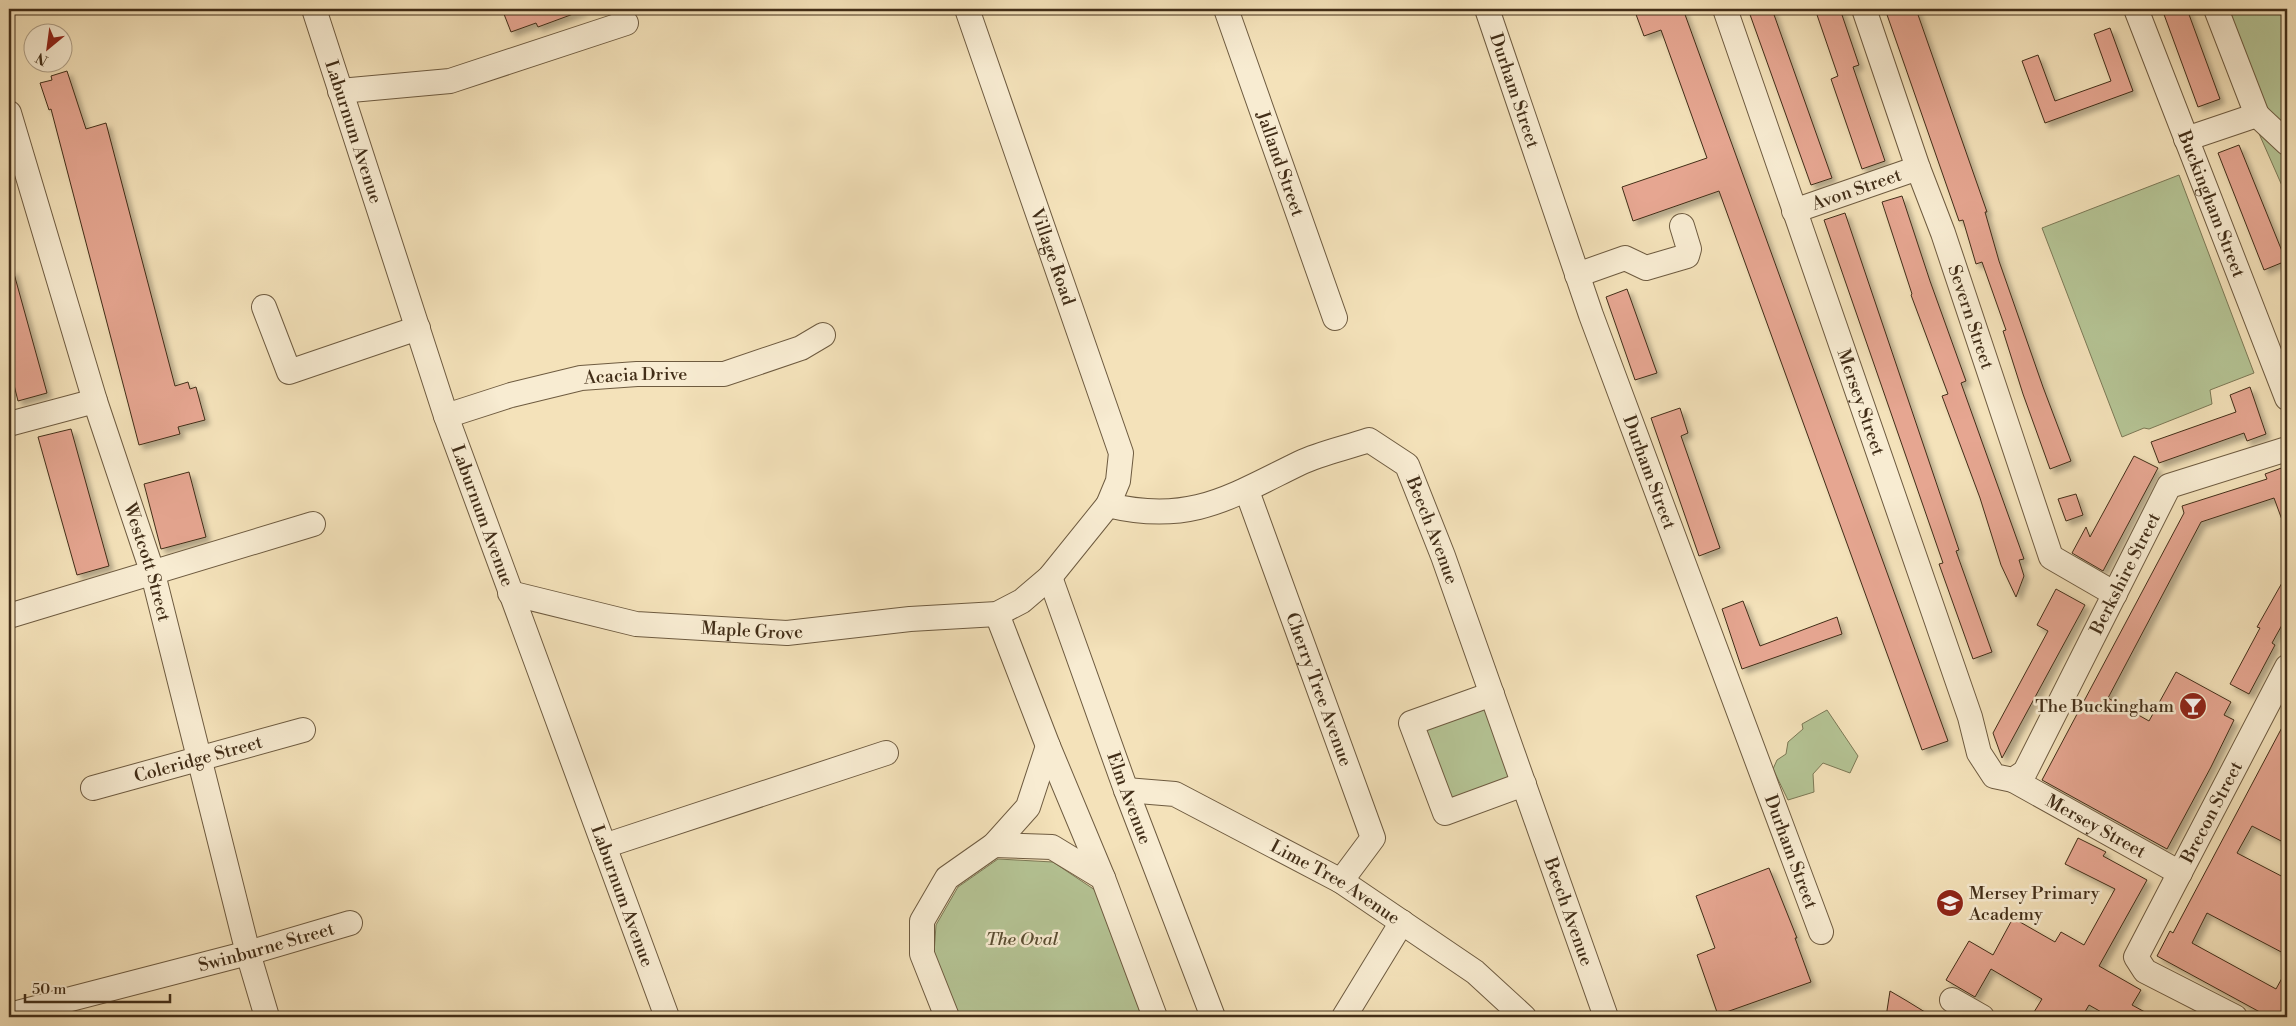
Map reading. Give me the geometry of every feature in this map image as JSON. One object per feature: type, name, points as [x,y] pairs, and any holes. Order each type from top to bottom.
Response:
[{"type":"street","name":"Laburnum Avenue","points":[[314,9],[446,416],[667,1017]]},
{"type":"street","name":"Village Road","points":[[967,9],[1121,453],[1118,481],[1108,505]]},
{"type":"street","name":"Jalland Street","points":[[1226,9],[1334,318]]},
{"type":"street","name":"Durham Street","points":[[1487,9],[1577,275],[1821,932]]},
{"type":"street","name":"Mersey Street","points":[[1725,9],[1970,717],[1979,753],[1994,776],[2019,776],[2180,873]]},
{"type":"street","name":"Severn Street","points":[[1864,9],[1918,168],[1943,232],[2051,557],[2115,594]]},
{"type":"street","name":"Buckingham Street","points":[[2136,9],[2287,398]]},
{"type":"street","points":[[2216,9],[2257,115],[2287,143]]},
{"type":"street","points":[[340,91],[450,81],[626,24]]},
{"type":"street","name":"Westcott Street","points":[[9,113],[95,401],[153,574],[248,953],[267,1017]]},
{"type":"street","points":[[2186,139],[2257,115]]},
{"type":"street","name":"Avon Street","points":[[1794,211],[1918,168]]},
{"type":"street","points":[[1577,275],[1625,258],[1646,268],[1688,256],[1689,249],[1682,226]]},
{"type":"street","points":[[264,307],[289,372],[418,328]]},
{"type":"street","name":"Acacia Drive","points":[[446,416],[511,394],[581,378],[637,374],[724,374],[801,348],[823,336]]},
{"type":"street","points":[[9,424],[95,401]]},
{"type":"street","name":"Beech Avenue","points":[[1108,505],[1132,511],[1158,513],[1212,505],[1247,491],[1302,462],[1369,440],[1407,465],[1443,556],[1606,1017]]},
{"type":"street","name":"Berkshire Street","points":[[2019,776],[2115,594],[2169,486],[2287,449]]},
{"type":"street","name":"Cherry Tree Avenue","points":[[1247,491],[1374,838],[1341,881]]},
{"type":"street","points":[[1108,505],[1050,577],[1022,601],[997,614],[1048,746],[1103,878],[1155,1017]]},
{"type":"street","points":[[9,616],[153,574],[313,524]]},
{"type":"street","name":"Elm Avenue","points":[[1050,577],[1126,790],[1213,1017]]},
{"type":"street","name":"Maple Grove","points":[[510,593],[636,624],[787,633],[910,619],[997,614]]},
{"type":"street","name":"Brecon Street","points":[[2235,1017],[2145,971],[2136,957],[2287,667]]},
{"type":"street","points":[[1492,694],[1412,723],[1445,813],[1524,784]]},
{"type":"street","name":"Coleridge Street","points":[[93,788],[303,730]]},
{"type":"street","points":[[947,1017],[922,954],[922,921],[947,878],[994,844],[1028,807],[1048,746]]},
{"type":"street","points":[[604,846],[886,752]]},
{"type":"street","name":"Lime Tree Avenue","points":[[1126,790],[1175,794],[1341,881],[1474,972],[1524,1017]]},
{"type":"street","points":[[994,844],[1052,848],[1103,878]]},
{"type":"street","points":[[1344,1017],[1402,922]]},
{"type":"street","name":"Swinburne Street","points":[[9,1015],[248,953],[350,923]]},
{"type":"street","points":[[1952,1000],[1982,1017]]},
{"type":"green space","points":[[2204,9],[2287,9],[2287,197]]},
{"type":"green space","points":[[2179,175],[2254,373],[2210,390],[2212,404],[2149,429],[2144,428],[2122,437],[2042,228]]},
{"type":"green space","points":[[1485,708],[1511,779],[1451,800],[1425,730]]},
{"type":"green space","points":[[1827,710],[1858,756],[1850,773],[1823,763],[1813,774],[1814,792],[1788,800],[1773,769],[1777,760],[1786,754],[1788,742],[1803,729],[1802,724]]},
{"type":"green space","name":"The Oval","points":[[998,859],[1053,862],[1095,890],[1142,1017],[960,1017],[934,954],[936,925],[958,887]]},
{"type":"building","points":[[502,9],[584,10],[538,27],[536,23],[511,32]]},
{"type":"building","points":[[1634,9],[1683,9],[1948,741],[1922,750],[1719,191],[1633,221],[1622,187],[1707,158],[1661,30],[1644,36]]},
{"type":"building","points":[[1748,9],[1772,9],[1832,178],[1811,185]]},
{"type":"building","points":[[1815,9],[1840,9],[1859,65],[1853,67],[1885,161],[1862,169],[1831,79],[1838,76]]},
{"type":"building","points":[[1885,9],[1916,9],[1987,212],[1985,212],[1999,261],[2071,461],[2050,469],[2023,394],[2003,331],[2006,330],[1982,262],[1976,264],[1963,220],[1959,221]]},
{"type":"building","points":[[2162,9],[2187,9],[2220,99],[2198,107]]},
{"type":"building","points":[[2110,28],[2133,91],[2045,123],[2022,61],[2038,55],[2055,101],[2111,81],[2094,34]]},
{"type":"building","points":[[67,72],[86,129],[106,123],[175,386],[188,382],[190,389],[196,387],[205,420],[178,427],[180,434],[139,445],[51,109],[49,110],[40,83],[52,80],[51,76]]},
{"type":"building","points":[[2239,145],[2286,261],[2264,270],[2218,153]]},
{"type":"building","points":[[1902,196],[1966,381],[1961,383],[2024,559],[2019,560],[2024,576],[2016,597],[2001,565],[1980,498],[1942,396],[1948,394],[1911,295],[1882,202]]},
{"type":"building","points":[[1845,213],[1959,550],[1956,551],[1992,652],[1973,659],[1939,564],[1943,563],[1824,220]]},
{"type":"building","points":[[13,270],[47,393],[18,401],[9,365],[9,271]]},
{"type":"building","points":[[1627,289],[1657,373],[1635,380],[1606,297]]},
{"type":"building","points":[[2250,387],[2266,434],[2247,441],[2244,433],[2159,463],[2151,442],[2236,412],[2230,395]]},
{"type":"building","points":[[1680,408],[1688,433],[1681,436],[1720,548],[1699,556],[1651,418]]},
{"type":"building","points":[[71,429],[109,566],[77,575],[38,437]]},
{"type":"building","points":[[2134,456],[2158,468],[2103,571],[2072,553],[2086,527],[2090,537]]},
{"type":"building","points":[[2287,466],[2287,527],[2285,528],[2274,498],[2201,522],[2108,698],[2149,721],[2176,672],[2231,702],[2224,715],[2234,720],[2167,849],[2042,780],[2184,513],[2182,506],[2267,479],[2265,474]]},
{"type":"building","points":[[189,472],[206,537],[161,549],[144,484]]},
{"type":"building","points":[[2076,494],[2083,515],[2066,521],[2058,499]]},
{"type":"building","points":[[2287,574],[2287,616],[2272,643],[2275,645],[2249,694],[2230,684],[2260,628],[2257,627]]},
{"type":"building","points":[[2056,589],[2085,605],[2002,758],[1993,733],[2048,631],[2037,625]]},
{"type":"building","points":[[1743,601],[1760,646],[1837,617],[1842,634],[1742,669],[1722,609]]},
{"type":"building","points":[[2287,718],[2287,844],[2252,826],[2237,853],[2287,879],[2287,955],[2207,913],[2192,943],[2276,989],[2287,969],[2287,1017],[2269,1017],[2157,956],[2170,931],[2173,933]]},
{"type":"building","points":[[2078,838],[2106,852],[2103,856],[2147,880],[2099,966],[2141,990],[2132,1005],[2154,1017],[2110,1017],[2089,1005],[2082,1017],[2031,1017],[2042,999],[1991,969],[1975,997],[1946,980],[1969,941],[1993,955],[2013,918],[2055,942],[2061,932],[2084,945],[2115,889],[2065,864]]},
{"type":"building","points":[[1769,868],[1797,938],[1795,938],[1811,982],[1718,1015],[1697,955],[1715,948],[1696,896]]},
{"type":"building","points":[[1890,991],[1907,1001],[1933,1017],[1886,1017]]},
{"type":"place","name":"The Buckingham","points":[[2193,706]]},
{"type":"place","name":"Mersey Primary Academy","points":[[1950,903]]}]
